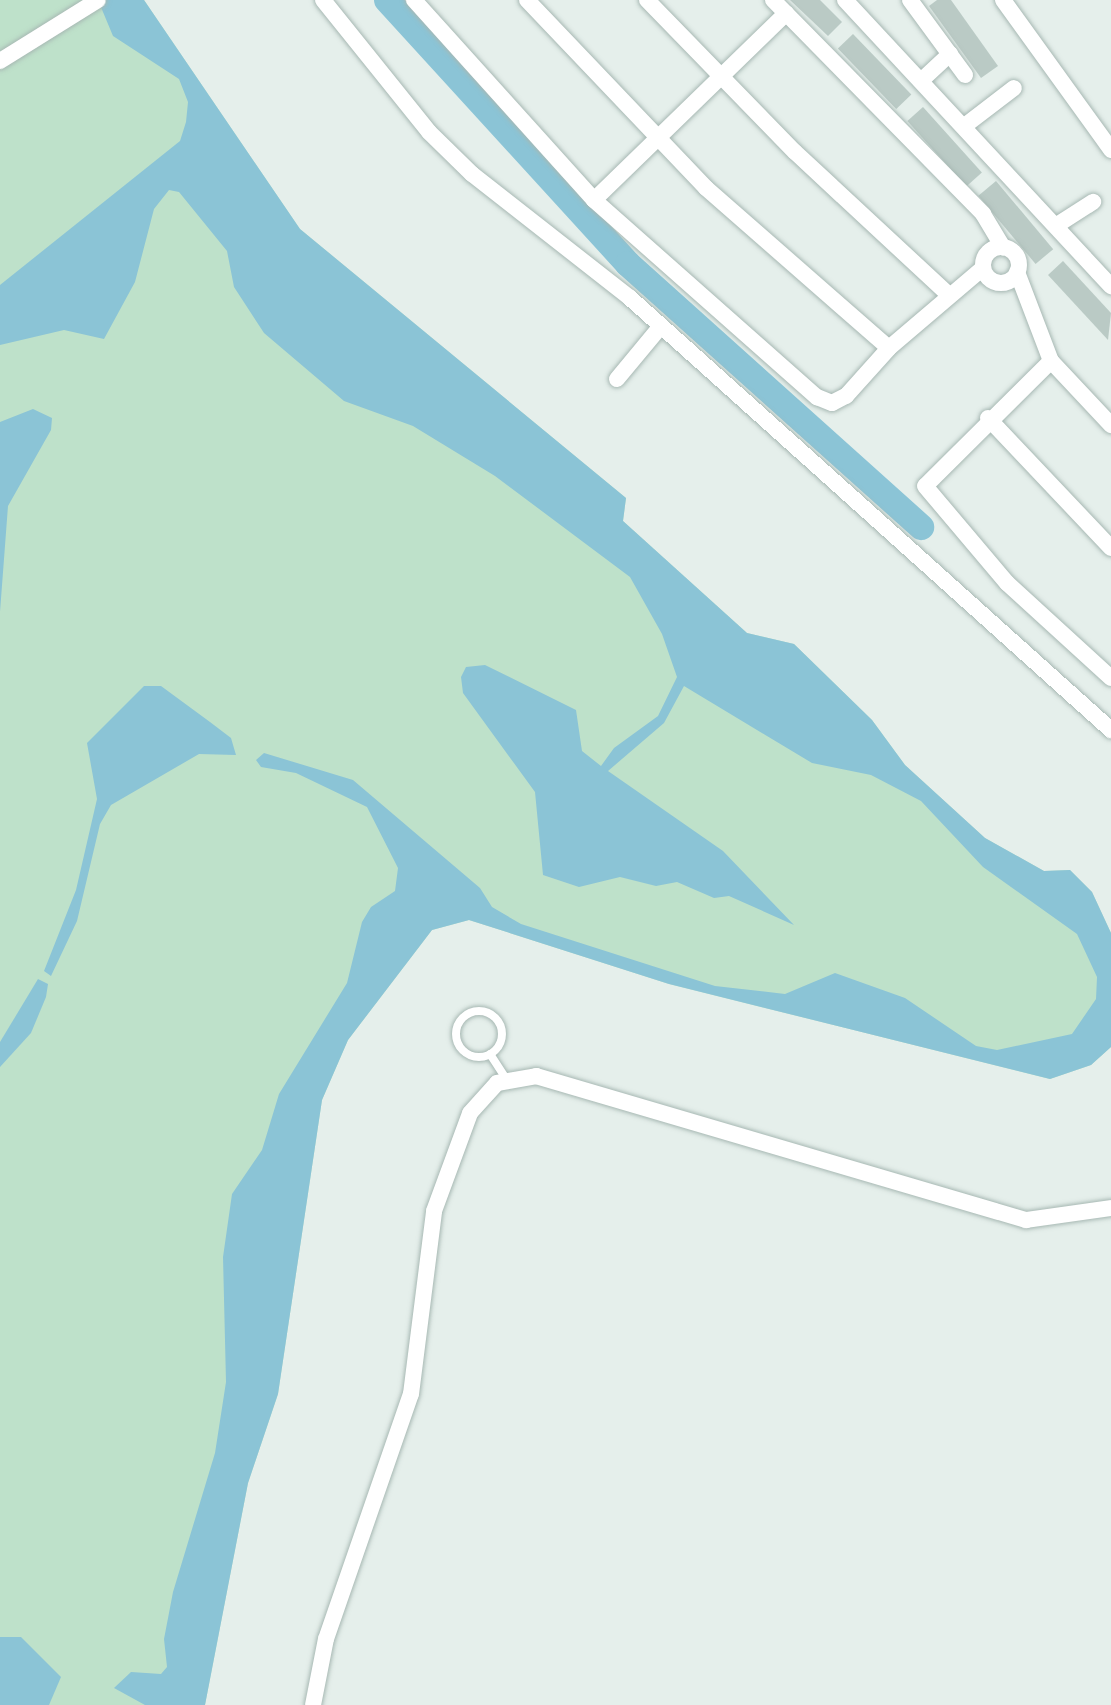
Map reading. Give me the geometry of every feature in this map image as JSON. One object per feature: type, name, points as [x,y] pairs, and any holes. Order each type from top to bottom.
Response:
[{"type":"street","points":[[323,0],[429,132],[661,326],[1111,730]]},
{"type":"street","points":[[414,0],[594,200],[817,397],[832,403],[846,396],[889,348],[983,268],[988,252],[1003,247]]},
{"type":"street","points":[[527,0],[657,137],[766,243],[889,348]]},
{"type":"street","points":[[647,0],[721,76],[949,295]]},
{"type":"street","points":[[773,0],[975,206],[1003,247],[1017,256],[1017,272],[1051,361],[1111,425]]},
{"type":"street","points":[[845,0],[967,124],[1111,286]]},
{"type":"street","points":[[910,0],[965,75]]},
{"type":"street","points":[[1003,0],[1111,150]]},
{"type":"street","points":[[0,61],[92,4]]},
{"type":"street","points":[[594,200],[786,13]]},
{"type":"street","points":[[923,79],[950,54]]},
{"type":"street","points":[[967,124],[1014,88]]},
{"type":"street","points":[[1057,225],[1093,202]]},
{"type":"street","points":[[983,268],[999,282],[1017,272]]},
{"type":"street","points":[[617,379],[661,326]]},
{"type":"street","points":[[1051,361],[988,418],[925,486],[1007,583],[1111,678]]},
{"type":"street","points":[[988,418],[1111,548]]},
{"type":"street","points":[[313,1705],[330,1626],[411,1394],[434,1211],[470,1113],[506,1079],[536,1076],[1026,1220],[1111,1208]]},
{"type":"lane","points":[[487,1012],[498,1021],[502,1036],[490,1054],[475,1056],[462,1049],[456,1035],[465,1015],[487,1012]]},
{"type":"lane","points":[[490,1054],[506,1079]]},
{"type":"green space","points":[[0,0],[144,0],[300,229],[626,498],[623,521],[747,633],[794,644],[872,720],[905,765],[985,838],[1044,871],[1070,870],[1092,892],[1111,933],[1111,1047],[1091,1065],[1050,1079],[669,984],[469,920],[432,930],[348,1040],[322,1100],[278,1394],[248,1483],[205,1705],[0,1705]]},
{"type":"water","points":[[98,0],[144,0],[300,229],[626,498],[623,521],[747,633],[794,644],[872,720],[905,765],[985,838],[1044,871],[1070,870],[1092,892],[1111,933],[1111,1047],[1091,1065],[1050,1079],[669,984],[469,920],[432,930],[348,1040],[322,1100],[278,1394],[248,1483],[205,1705],[145,1705],[114,1688],[131,1672],[161,1674],[167,1667],[164,1639],[173,1592],[215,1453],[226,1382],[223,1257],[232,1194],[262,1150],[279,1094],[347,983],[362,922],[371,907],[395,891],[398,868],[367,807],[296,773],[261,767],[256,760],[264,753],[353,780],[480,888],[492,907],[521,924],[715,986],[785,994],[835,973],[905,998],[976,1046],[997,1050],[1072,1034],[1096,999],[1097,977],[1077,934],[983,867],[921,801],[871,775],[812,763],[684,686],[664,723],[608,771],[723,851],[794,925],[729,896],[714,898],[677,882],[656,886],[620,877],[579,887],[543,875],[535,792],[463,693],[461,677],[466,667],[485,665],[576,710],[582,751],[601,766],[614,748],[658,716],[677,677],[662,634],[630,577],[495,476],[413,426],[344,401],[264,333],[234,287],[227,251],[179,192],[169,190],[154,209],[135,282],[104,339],[64,330],[0,345],[0,285],[180,141],[186,122],[188,102],[179,79],[113,36]]},
{"type":"water","points":[[33,409],[52,418],[51,430],[8,506],[0,612],[0,422]]},
{"type":"water","points":[[144,686],[161,686],[210,722],[231,738],[236,755],[199,754],[111,805],[100,824],[77,921],[51,976],[44,971],[76,890],[97,799],[87,743]]},
{"type":"water","points":[[38,979],[48,984],[31,1033],[0,1067],[0,1042]]},
{"type":"water","points":[[0,1637],[21,1637],[61,1677],[49,1705],[0,1705]]},
{"type":"building","points":[[790,0],[820,0],[842,22],[828,36]]},
{"type":"building","points":[[937,0],[951,0],[998,66],[981,78],[929,6]]},
{"type":"building","points":[[853,34],[911,94],[896,109],[838,49]]},
{"type":"building","points":[[923,107],[982,172],[966,186],[907,121]]},
{"type":"building","points":[[996,181],[1053,249],[1036,264],[978,196]]},
{"type":"building","points":[[1063,261],[1111,313],[1108,340],[1048,275]]},
{"type":"waterway","points":[[387,0],[628,264],[921,527]]}]
